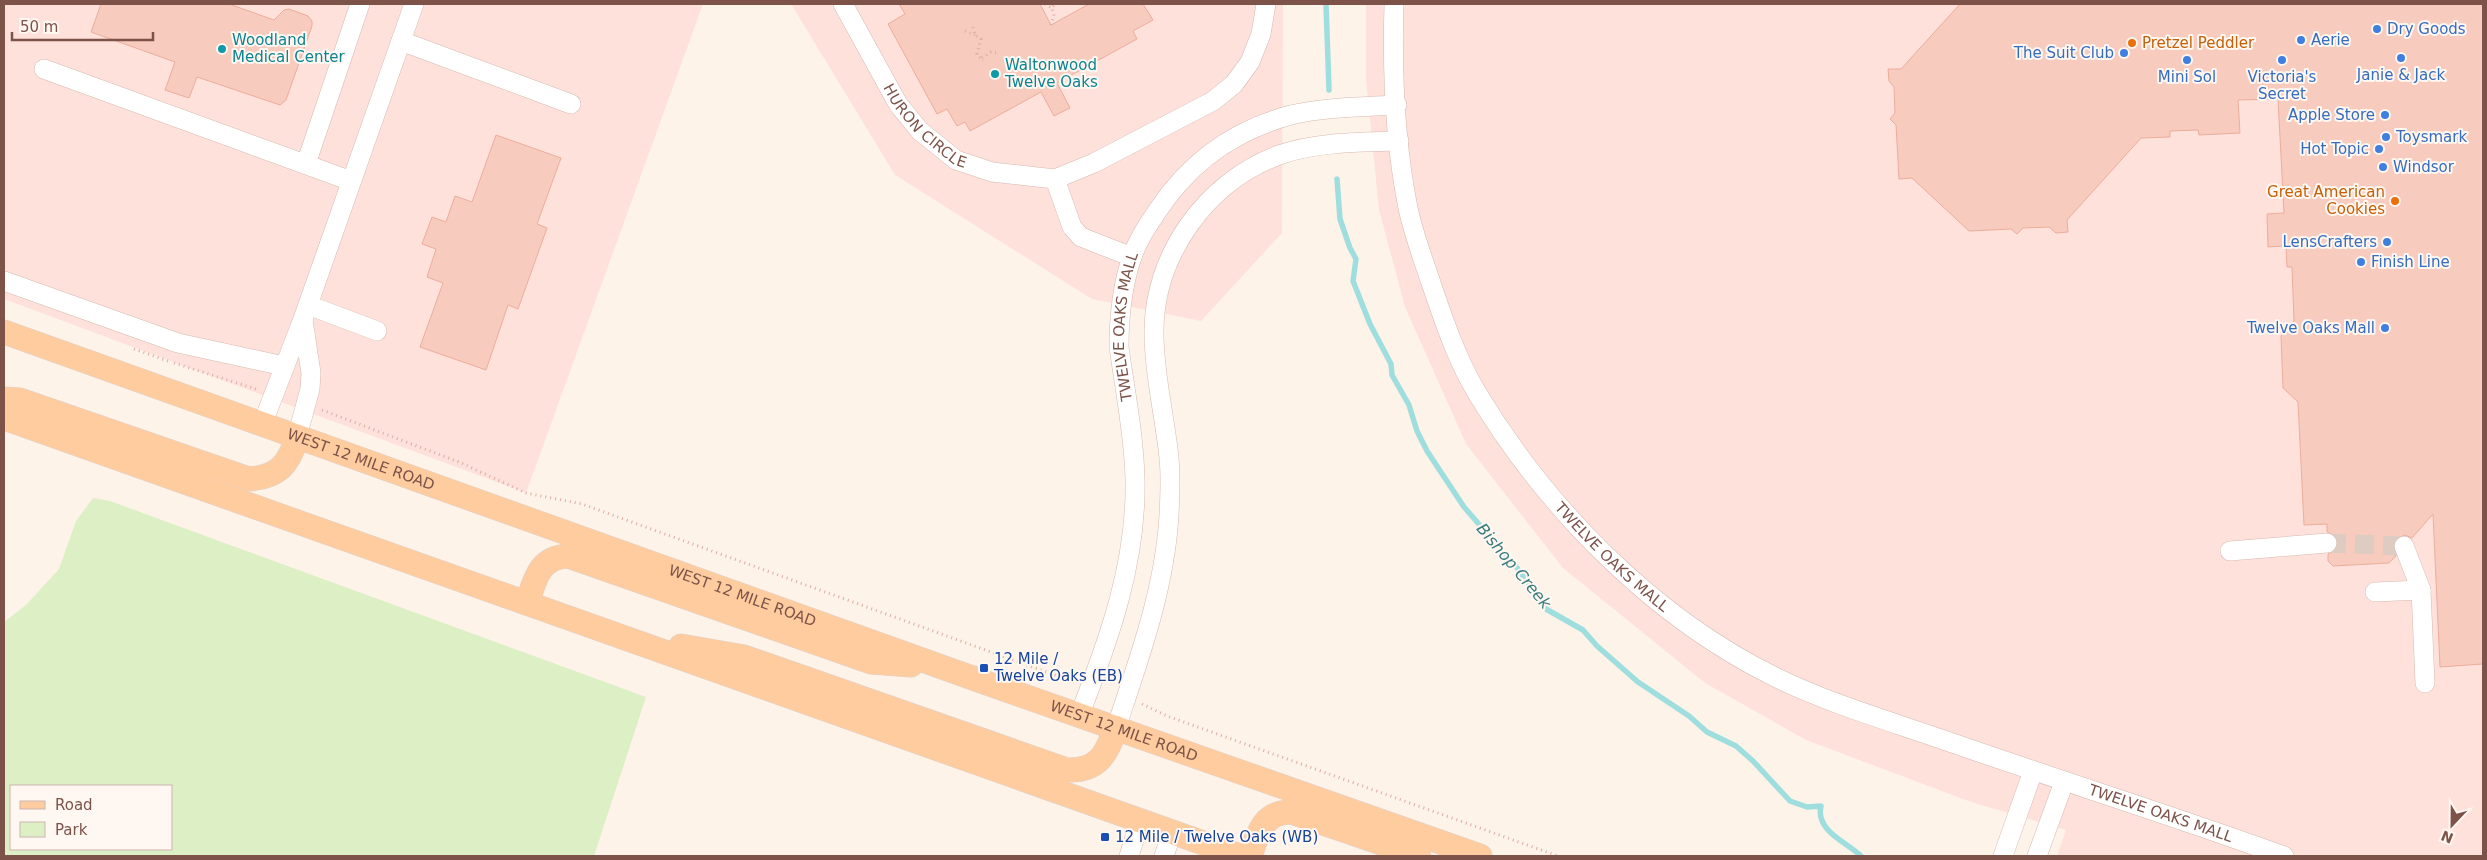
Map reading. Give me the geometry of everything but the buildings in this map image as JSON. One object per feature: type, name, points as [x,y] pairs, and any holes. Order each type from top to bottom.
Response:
[{"type":"main road","name":"WEST 12 MILE ROAD","points":[[4,332],[1078,716],[1480,856]]},
{"type":"main road","points":[[4,399],[20,400],[249,479],[260,478],[279,470],[291,456],[297,436]]},
{"type":"main road","points":[[4,418],[1240,856]]},
{"type":"main road","points":[[527,603],[538,573],[543,565],[559,556],[568,556],[871,662],[946,669]]},
{"type":"main road","points":[[615,635],[744,657],[1068,770],[1087,768],[1096,764],[1108,748],[1116,728]]},
{"type":"main road","points":[[1250,856],[1260,826],[1274,814],[1291,812],[1419,856]]},
{"type":"street","points":[[306,164],[360,4]]},
{"type":"street","points":[[262,424],[305,312],[414,4]]},
{"type":"street","name":"HURON CIRCLE","points":[[844,4],[898,104],[920,131],[956,160],[992,172],[1055,179],[1094,163],[1213,101],[1234,84],[1250,62],[1261,34],[1266,4]]},
{"type":"street","name":"TWELVE OAKS MALL","points":[[1394,4],[1392,52],[1399,141],[1408,207],[1414,231],[1456,352],[1477,392],[1509,441],[1549,493],[1595,546],[1650,594],[1701,632],[1762,670],[1829,700],[2284,856]]},
{"type":"street","points":[[401,41],[571,104]]},
{"type":"street","points":[[44,69],[351,181]]},
{"type":"street","name":"TWELVE OAKS MALL","points":[[1078,716],[1110,631],[1126,574],[1133,532],[1134,455],[1119,347],[1120,312],[1132,258],[1140,236],[1174,186],[1207,155],[1239,135],[1292,115],[1397,105]]},
{"type":"street","name":"TWELVE OAKS MALL","points":[[1116,728],[1159,586],[1166,543],[1170,460],[1155,351],[1154,319],[1161,284],[1172,254],[1185,230],[1200,209],[1228,183],[1261,163],[1305,148],[1360,142],[1399,141]]},
{"type":"street","points":[[1055,179],[1072,227],[1081,237],[1132,258]]},
{"type":"street","points":[[4,281],[178,343],[284,366]]},
{"type":"street","points":[[305,312],[377,331]]},
{"type":"street","points":[[297,436],[306,405],[311,373],[305,312]]},
{"type":"street","points":[[2230,552],[2327,544]]},
{"type":"street","points":[[2404,546],[2421,590],[2425,683]]},
{"type":"street","points":[[2375,592],[2421,590]]},
{"type":"street","points":[[2003,856],[2032,771]]},
{"type":"street","points":[[2037,856],[2064,782]]},
{"type":"street","points":[[1129,856],[1140,821]]},
{"type":"street","points":[[1164,856],[1172,832]]},
{"type":"path","points":[[1045,4],[1052,8],[1054,16],[1051,25]]},
{"type":"path","points":[[1052,8],[1055,4]]},
{"type":"path","points":[[973,27],[976,35]]},
{"type":"path","points":[[965,31],[981,39],[977,54],[983,59],[991,52],[998,53]]},
{"type":"path","points":[[128,347],[273,394]]},
{"type":"path","points":[[306,405],[459,462],[526,493],[582,504],[1090,687]]},
{"type":"path","points":[[1126,699],[1558,856]]},
{"type":"shaded area","points":[[4,4],[703,4],[526,493],[4,299]]},
{"type":"shaded area","points":[[791,4],[1283,4],[1282,233],[1201,321],[1092,299],[895,175]]},
{"type":"shaded area","points":[[1366,4],[2483,4],[2483,856],[2057,856],[2066,830],[1971,802],[1806,740],[1705,683],[1563,568],[1466,444],[1405,307],[1379,210],[1366,80]]},
{"type":"green space","points":[[93,498],[110,501],[646,697],[594,856],[4,856],[4,622],[26,605],[59,569],[76,521]]},
{"type":"waterway","name":"Bishop Creek","points":[[1326,4],[1329,90]]},
{"type":"waterway","name":"Bishop Creek","points":[[1337,179],[1340,219],[1356,259],[1353,281],[1370,324],[1391,364],[1392,375],[1409,405],[1417,431],[1427,451],[1464,507],[1518,569],[1546,609],[1583,630],[1597,646],[1638,682],[1689,716],[1707,732],[1736,746],[1753,761],[1790,801],[1807,807],[1821,806],[1820,815],[1827,829],[1861,856]]},
{"type":"tunnel","points":[[2327,543],[2404,546]]},
{"type":"place","name":"Dry Goods","points":[[2377,29]]},
{"type":"place","name":"Aerie","points":[[2301,40]]},
{"type":"place","name":"Pretzel Peddler","points":[[2132,43]]},
{"type":"place","name":"Woodland Medical Center","points":[[222,49]]},
{"type":"place","name":"The Suit Club","points":[[2124,53]]},
{"type":"place","name":"Janie & Jack","points":[[2401,58]]},
{"type":"place","name":"Mini Sol","points":[[2187,60]]},
{"type":"place","name":"Victoria's Secret","points":[[2282,60]]},
{"type":"place","name":"Waltonwood Twelve Oaks","points":[[995,74]]},
{"type":"place","name":"Apple Store","points":[[2385,115]]},
{"type":"place","name":"Toysmark","points":[[2386,137]]},
{"type":"place","name":"Hot Topic","points":[[2379,149]]},
{"type":"place","name":"Windsor","points":[[2383,167]]},
{"type":"place","name":"Great American Cookies","points":[[2395,201]]},
{"type":"place","name":"LensCrafters","points":[[2387,242]]},
{"type":"place","name":"Finish Line","points":[[2361,262]]},
{"type":"place","name":"Twelve Oaks Mall","points":[[2385,328]]},
{"type":"place","name":"12 Mile / Twelve Oaks (EB)","points":[[984,668]]},
{"type":"place","name":"12 Mile / Twelve Oaks (WB)","points":[[1105,837]]}]
